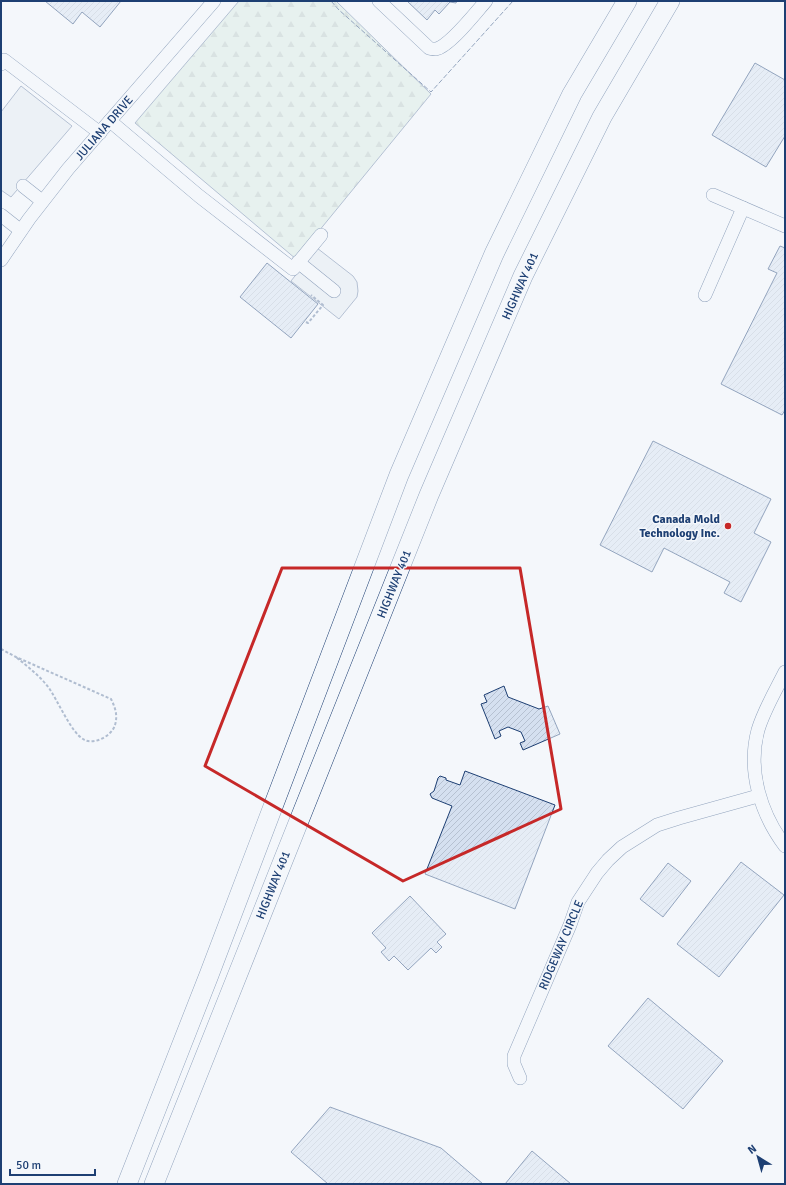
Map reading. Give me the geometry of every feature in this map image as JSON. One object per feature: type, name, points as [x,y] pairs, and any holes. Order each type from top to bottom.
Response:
[{"type":"highway","points":[[127,1184],[209,975],[399,475],[494,254],[572,94],[627,1]]},
{"type":"highway","name":"HIGHWAY 401","points":[[154,1184],[426,503],[523,276],[602,117],[670,1]]},
{"type":"highway","points":[[120,1184],[151,1122]]},
{"type":"highway","points":[[157,1184],[167,1149]]},
{"type":"street","name":"JULIANA DRIVE","points":[[1,260],[20,230],[42,201],[214,1]]},
{"type":"street","points":[[380,1],[429,48],[436,49],[444,45],[459,32],[486,1]]},
{"type":"street","points":[[1,64],[4,60],[100,132]]},
{"type":"street","points":[[110,121],[199,196],[293,269],[321,235]]},
{"type":"street","points":[[23,186],[42,201]]},
{"type":"street","points":[[713,195],[785,226]]},
{"type":"street","points":[[704,295],[743,208]]},
{"type":"street","points":[[1,215],[20,230]]},
{"type":"street","points":[[298,262],[334,291]]},
{"type":"street","points":[[785,672],[758,730],[755,750],[755,771],[758,796],[772,826],[785,846]]},
{"type":"street","name":"RIDGEWAY CIRCLE","points":[[520,1078],[514,1064],[514,1056],[570,925],[578,902],[596,873],[622,847],[657,825],[758,796]]},
{"type":"path","points":[[306,322],[308,323],[323,305],[311,295]]},
{"type":"path","points":[[1,649],[111,699],[116,711],[115,726],[108,736],[94,741],[83,740],[73,729],[48,687],[38,675],[16,657]]},
{"type":"highlighted area","points":[[282,568],[520,568],[561,809],[403,881],[205,766]]},
{"type":"green space","points":[[239,1],[336,1],[431,94],[296,259],[135,123]]},
{"type":"shaded area","points":[[21,86],[72,126],[11,197],[1,190],[1,112]]},
{"type":"shaded area","points":[[317,248],[353,276],[357,282],[357,297],[339,319],[291,281]]},
{"type":"building","points":[[45,1],[121,1],[100,27],[82,12],[73,24]]},
{"type":"building","points":[[407,1],[457,1],[456,3],[450,2],[439,14],[435,10],[427,20]]},
{"type":"building","points":[[755,63],[785,80],[785,136],[766,167],[712,135]]},
{"type":"building","points":[[780,246],[785,248],[785,410],[782,415],[721,384],[777,273],[768,269]]},
{"type":"building","points":[[267,263],[318,304],[291,338],[240,297]]},
{"type":"building","points":[[653,441],[771,499],[754,533],[771,542],[741,602],[724,593],[730,582],[664,548],[652,572],[600,545]]},
{"type":"building","points":[[504,686],[508,697],[539,709],[548,706],[560,734],[523,750],[520,743],[525,741],[521,732],[508,727],[499,731],[501,736],[495,739],[481,704],[487,702],[484,695]]},
{"type":"building","points":[[465,771],[555,805],[515,909],[425,874],[452,806],[432,798],[430,794],[434,791],[440,776],[460,785]]},
{"type":"building","points":[[741,862],[784,895],[719,977],[677,944]]},
{"type":"building","points":[[668,863],[691,881],[663,917],[640,899]]},
{"type":"building","points":[[410,896],[446,934],[437,942],[442,947],[436,953],[431,948],[408,970],[394,956],[389,961],[381,952],[386,948],[372,933]]},
{"type":"building","points":[[648,998],[723,1061],[683,1109],[608,1046]]},
{"type":"building","points":[[330,1107],[441,1148],[483,1184],[328,1184],[291,1152]]},
{"type":"building","points":[[532,1151],[571,1184],[505,1184]]},
{"type":"fence","points":[[331,1],[339,10],[431,92],[513,1]]},
{"type":"place","name":"Canada Mold Technology Inc.","points":[[728,526]]}]
